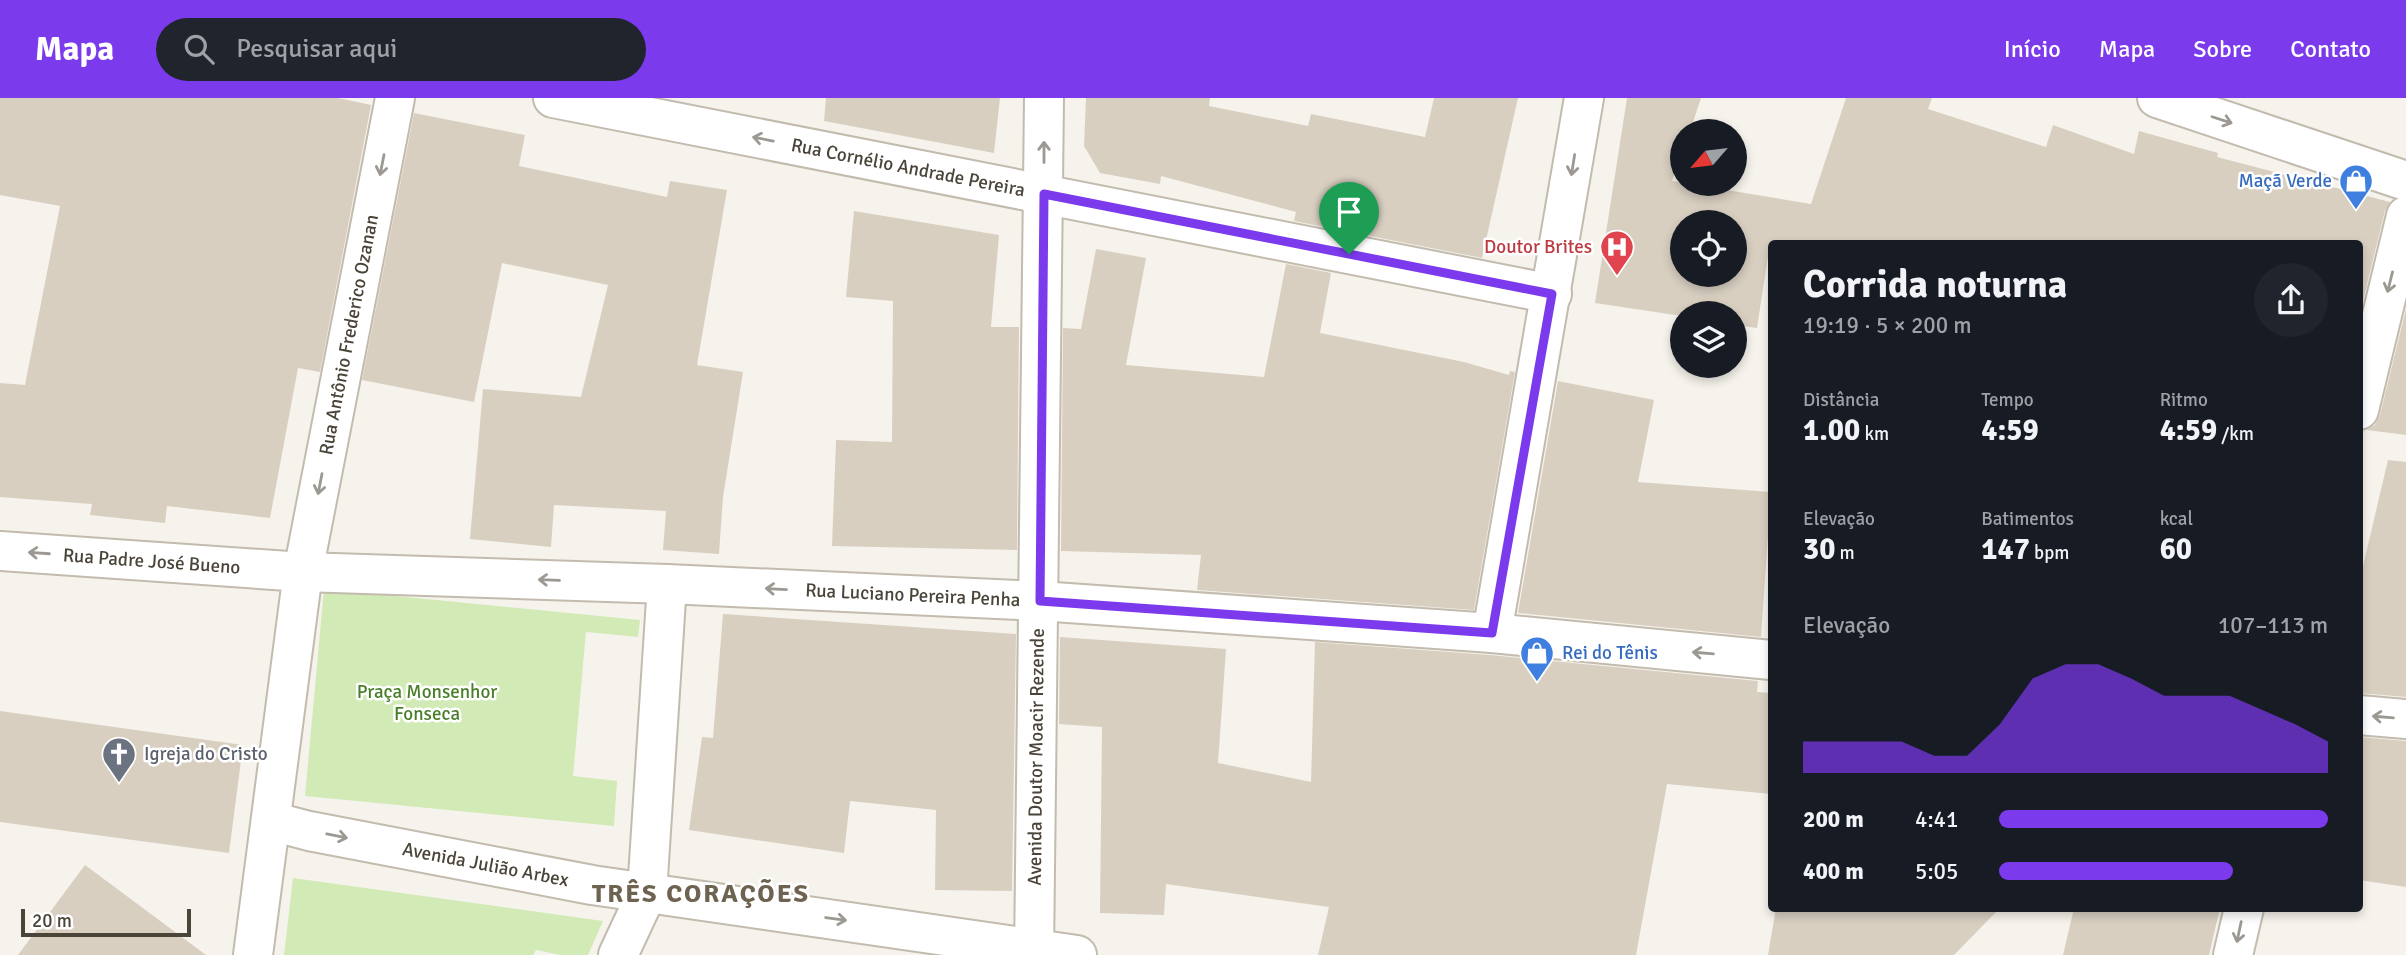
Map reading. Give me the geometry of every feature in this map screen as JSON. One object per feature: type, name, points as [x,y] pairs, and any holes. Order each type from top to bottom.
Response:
[{"type":"street","name":"Rua Antônio Frederico Ozanan","points":[[253,955],[303,572],[395,98]]},
{"type":"street","name":"Rua Cornélio Andrade Pereira","points":[[553,98],[1552,294]]},
{"type":"street","name":"Avenida Doutor Moacir Rezende","points":[[1035,951],[1044,98]]},
{"type":"street","points":[[1492,633],[1584,98]]},
{"type":"street","points":[[2157,98],[2406,181]]},
{"type":"street","points":[[2363,393],[2406,216]]},
{"type":"street","name":"Rua Padre José Bueno","points":[[0,551],[303,572]]},
{"type":"street","name":"Rua Luciano Pereira Penha","points":[[303,572],[667,584],[1040,601],[1492,633],[1768,660]]},
{"type":"street","points":[[618,955],[647,892],[667,584]]},
{"type":"street","points":[[2363,715],[2406,719]]},
{"type":"street","name":"Avenida Julião Arbex","points":[[271,821],[309,831],[565,880],[1035,951],[1077,955]]},
{"type":"street","points":[[2234,955],[2243,912]]},
{"type":"green space","name":"Praça Monsenhor Fonseca","points":[[324,589],[640,620],[638,637],[586,632],[573,776],[617,781],[614,826],[305,796]]},
{"type":"green space","points":[[293,878],[603,921],[588,955],[561,955],[536,950],[533,955],[284,955]]},
{"type":"building","points":[[0,98],[338,98],[371,105],[320,372],[298,368],[270,518],[167,506],[165,523],[90,515],[92,504],[0,497],[0,383],[25,385],[60,206],[0,195]]},
{"type":"building","points":[[826,98],[1000,98],[994,153],[824,121]]},
{"type":"building","points":[[1086,98],[1210,98],[1209,106],[1308,126],[1311,114],[1425,137],[1434,98],[1518,98],[1482,258],[1294,221],[1296,212],[1161,176],[1160,184],[1100,173],[1084,146]]},
{"type":"building","points":[[1627,98],[1701,98],[1694,119],[1670,119],[1670,196],[1747,196],[1747,193],[1811,204],[1846,98],[1932,98],[1928,109],[2046,147],[2053,125],[2134,154],[2139,131],[2218,153],[2217,157],[2390,202],[2385,211],[2363,301],[2363,240],[1768,240],[1757,328],[1747,327],[1747,301],[1670,301],[1670,314],[1595,303]]},
{"type":"building","points":[[414,113],[525,135],[519,166],[667,197],[670,181],[727,190],[697,365],[743,372],[723,497],[719,554],[663,550],[666,511],[554,505],[551,547],[470,539],[483,389],[581,397],[608,285],[502,263],[474,402],[362,380]]},
{"type":"building","points":[[854,211],[999,235],[991,327],[1019,327],[1017,550],[832,546],[836,440],[892,442],[893,301],[846,297]]},
{"type":"building","points":[[1096,249],[1146,258],[1126,365],[1264,377],[1286,264],[1331,273],[1320,333],[1464,362],[1509,375],[1510,371],[1515,372],[1474,610],[1197,590],[1201,555],[1061,551],[1063,328],[1081,329]]},
{"type":"building","points":[[2406,309],[2406,435],[2367,430],[2375,425],[2380,415]]},
{"type":"building","points":[[1558,381],[1654,400],[1638,482],[1768,492],[1768,536],[1761,637],[1518,613]]},
{"type":"building","points":[[2388,460],[2406,462],[2406,697],[2363,693],[2363,566]]},
{"type":"building","points":[[723,614],[1016,634],[1012,891],[935,890],[936,810],[850,801],[844,853],[689,830],[702,737],[713,738]]},
{"type":"building","points":[[1060,637],[1226,649],[1218,763],[1311,782],[1315,642],[1490,655],[1758,681],[1757,692],[1768,693],[1768,794],[1667,784],[1636,955],[1318,955],[1329,907],[1166,884],[1164,915],[1100,913],[1102,727],[1059,724]]},
{"type":"building","name":"Igreja do Cristo","points":[[0,711],[243,745],[229,853],[0,822]]},
{"type":"building","points":[[2363,737],[2406,741],[2406,887],[2363,881]]},
{"type":"building","points":[[85,865],[206,955],[18,955]]},
{"type":"building","points":[[1775,912],[1996,912],[1954,955],[1768,955]]},
{"type":"building","points":[[2073,912],[2219,912],[2209,955],[2063,955]]},
{"type":"place","name":"Maçã Verde","points":[[2356,211]]},
{"type":"place","name":"Doutor Brites","points":[[1617,277]]},
{"type":"place","name":"Rei do Tênis","points":[[1537,683]]},
{"type":"place","name":"Igreja do Cristo","points":[[119,784]]},
{"type":"district","name":"TRÊS CORAÇÕES","points":[[701,894]]},
{"type":"route","points":[[1044,194],[1349,254],[1552,294],[1492,633],[1040,601],[1044,194]]}]
